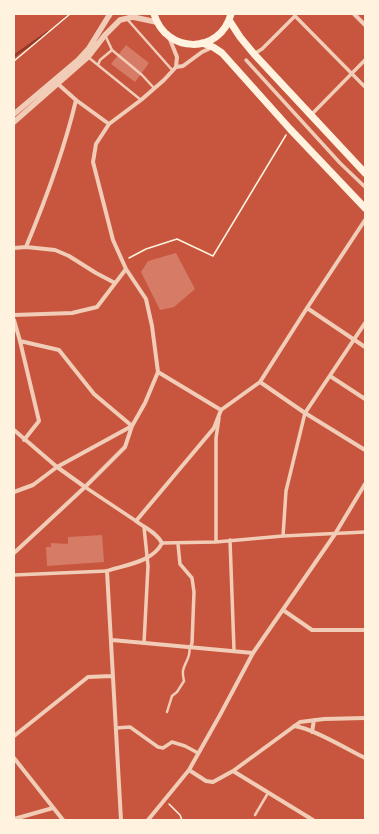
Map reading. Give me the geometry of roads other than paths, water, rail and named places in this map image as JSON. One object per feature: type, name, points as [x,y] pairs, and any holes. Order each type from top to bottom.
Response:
[{"type":"main road","points":[[154,14],[156,22],[169,37],[179,42],[191,44],[202,43],[214,38],[223,30],[231,17]]},
{"type":"main road","points":[[231,17],[240,37],[254,54],[365,173]]},
{"type":"main road","points":[[202,43],[213,47],[222,53],[290,129],[365,208]]},
{"type":"street","points":[[14,114],[90,48],[110,14]]},
{"type":"street","points":[[354,14],[365,25]]},
{"type":"street","points":[[14,122],[88,57],[105,35],[120,20],[133,16],[156,22]]},
{"type":"street","points":[[254,54],[262,49],[295,16],[365,87]]},
{"type":"street","points":[[169,37],[177,57],[174,69]]},
{"type":"street","points":[[14,553],[85,487],[124,447],[132,426],[145,404],[158,372],[152,326],[146,299],[126,269],[112,240],[93,162],[96,144],[110,124],[141,100],[174,69],[183,66],[202,52],[213,47]]},
{"type":"street","points":[[246,60],[340,163],[365,187]]},
{"type":"street","points":[[310,115],[365,60]]},
{"type":"street","points":[[58,84],[76,100],[110,124]]},
{"type":"street","points":[[26,247],[63,149],[76,100]]},
{"type":"street","points":[[136,521],[214,428],[221,410],[260,382],[365,220]]},
{"type":"street","points":[[14,248],[26,247],[55,250],[69,256],[115,283]]},
{"type":"street","points":[[14,315],[72,313],[97,307],[126,269]]},
{"type":"street","points":[[307,308],[365,347]]},
{"type":"street","points":[[14,320],[39,421],[24,440]]},
{"type":"street","points":[[283,536],[286,491],[305,413],[365,323]]},
{"type":"street","points":[[20,341],[59,350],[94,394],[132,426]]},
{"type":"street","points":[[158,372],[221,410]]},
{"type":"street","points":[[330,376],[365,399]]},
{"type":"street","points":[[260,382],[305,413],[365,450]]},
{"type":"street","points":[[216,542],[216,438],[221,410]]},
{"type":"street","points":[[14,492],[33,486],[57,467],[132,426]]},
{"type":"street","points":[[14,430],[57,467],[152,531],[159,537],[161,545],[156,553],[147,558],[107,571],[14,575]]},
{"type":"street","points":[[148,820],[189,770],[253,653],[335,534],[365,484]]},
{"type":"street","points":[[144,527],[148,566],[144,643]]},
{"type":"street","points":[[161,545],[283,536],[365,532]]},
{"type":"street","points":[[230,540],[234,650]]},
{"type":"street","points":[[178,544],[180,564],[192,578],[194,592],[191,646]]},
{"type":"street","points":[[107,571],[121,820]]},
{"type":"street","points":[[283,610],[312,630],[365,630]]},
{"type":"street","points":[[112,640],[191,646],[253,653]]},
{"type":"street","points":[[14,736],[88,677],[112,676]]},
{"type":"street","points":[[189,770],[206,781],[213,782],[233,771],[300,722],[365,718]]},
{"type":"street","points":[[312,732],[314,720]]},
{"type":"street","points":[[293,726],[301,727],[365,758]]},
{"type":"street","points":[[116,728],[130,727],[158,747],[163,748],[172,742],[185,746],[198,753]]},
{"type":"street","points":[[14,758],[63,820]]},
{"type":"street","points":[[233,771],[313,820]]},
{"type":"street","points":[[14,818],[53,808]]},
{"type":"lane","points":[[126,17],[174,69]]},
{"type":"lane","points":[[105,35],[112,50],[142,75],[154,88]]},
{"type":"lane","points":[[98,65],[100,60],[112,50]]},
{"type":"lane","points":[[88,57],[141,100]]},
{"type":"lane","points":[[168,712],[172,696],[177,692],[184,681],[181,672],[189,656],[191,646]]},
{"type":"lane","points":[[255,815],[268,793]]},
{"type":"waterway","points":[[14,56],[48,32]]}]
